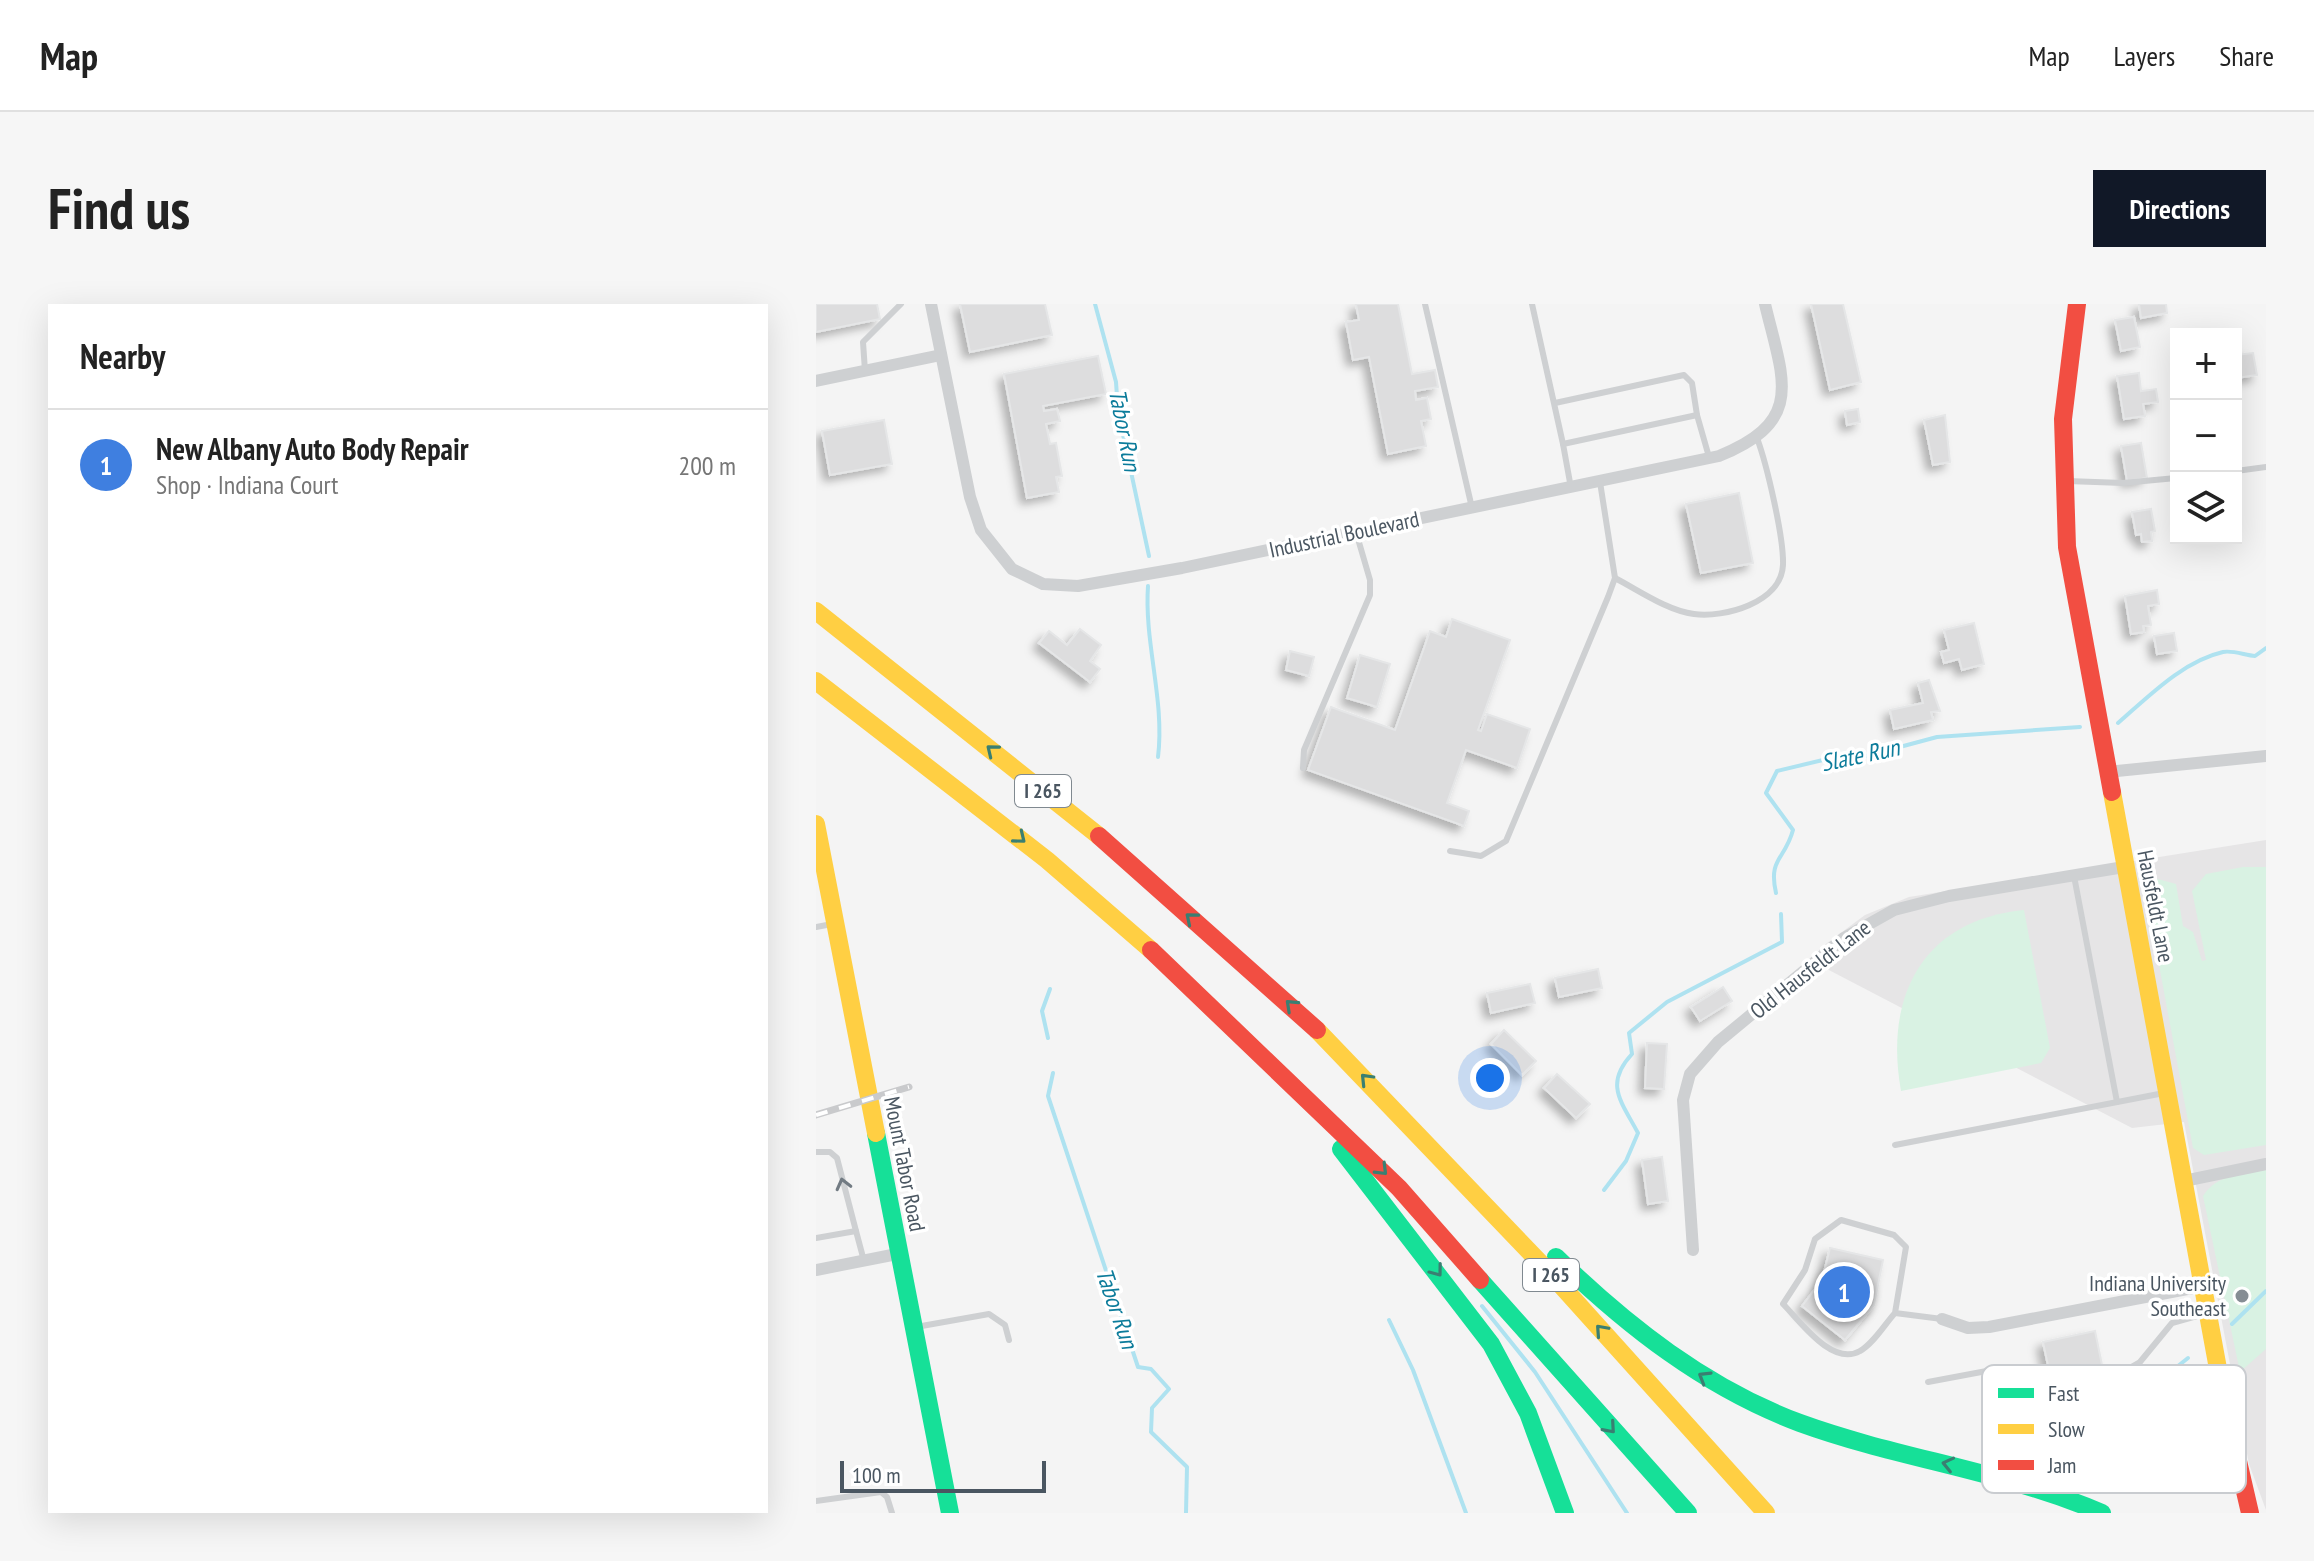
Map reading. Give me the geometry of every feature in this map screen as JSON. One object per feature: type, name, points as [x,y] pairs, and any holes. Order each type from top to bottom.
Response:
[{"type":"main road","name":"Hausfeldt Lane","points":[[2077,304],[2065,382],[2063,481],[2074,596],[2217,1365]]},
{"type":"main road","name":"I 265","points":[[823,616],[1093,831],[1331,1042],[1549,1272],[1766,1513]]},
{"type":"main road","name":"I 265","points":[[816,681],[1036,850],[1190,984],[1399,1188],[1688,1513]]},
{"type":"main road","name":"Mount Tabor Road","points":[[817,836],[821,876],[835,923],[897,1254],[950,1513]]},
{"type":"main road","points":[[1266,1057],[1402,1224],[1491,1344],[1528,1413],[1565,1513]]},
{"type":"main road","points":[[1403,1117],[1641,1336],[1715,1384],[1755,1404],[1837,1435],[1982,1473]]},
{"type":"main road","points":[[2052,1493],[2102,1513]]},
{"type":"main road","name":"Hausfeldt Lane","points":[[2245,1493],[2250,1513]]},
{"type":"street","name":"Industrial Boulevard","points":[[931,304],[970,497],[981,530],[1000,558],[1026,578],[1060,587],[1356,532],[1709,459],[1757,438]]},
{"type":"street","points":[[1757,438],[1772,422],[1783,392],[1765,304]]},
{"type":"street","points":[[816,381],[941,355]]},
{"type":"street","points":[[2107,772],[2266,756]]},
{"type":"street","name":"Old Hausfeldt Lane","points":[[1693,1250],[1683,1100],[1690,1074],[1718,1042],[1844,938],[1876,918],[1931,899],[2124,867]]},
{"type":"street","points":[[2184,1181],[2266,1164]]},
{"type":"street","points":[[816,1270],[897,1254]]},
{"type":"street","points":[[1942,1319],[1968,1328],[1989,1327],[2203,1286]]},
{"type":"lane","points":[[865,371],[863,342],[901,304]]},
{"type":"lane","points":[[1425,304],[1472,508]]},
{"type":"lane","points":[[1532,304],[1571,488]]},
{"type":"lane","points":[[1555,403],[1684,375],[1692,383],[1709,459]]},
{"type":"lane","points":[[1563,444],[1697,415]]},
{"type":"lane","points":[[1615,578],[1693,614],[1740,610],[1771,589],[1783,565],[1766,463],[1757,438]]},
{"type":"lane","points":[[2242,470],[2266,467]]},
{"type":"lane","points":[[2063,481],[2123,483],[2170,479]]},
{"type":"lane","points":[[1450,851],[1481,856],[1506,841],[1615,578],[1600,482]]},
{"type":"lane","points":[[1303,768],[1304,750],[1370,595],[1370,580],[1356,532]]},
{"type":"lane","points":[[2074,876],[2117,1102]]},
{"type":"lane","points":[[816,927],[835,923]]},
{"type":"lane","points":[[1895,1145],[2168,1092]]},
{"type":"lane","points":[[816,1152],[830,1152],[837,1158],[864,1261]]},
{"type":"lane","points":[[1841,1220],[1894,1235],[1906,1247],[1895,1313],[1860,1351],[1842,1354],[1827,1347],[1783,1304],[1805,1270],[1815,1239],[1841,1220]]},
{"type":"lane","points":[[816,1238],[856,1231]]},
{"type":"lane","points":[[1895,1313],[1942,1319]]},
{"type":"lane","points":[[2135,1365],[2172,1323],[2208,1313]]},
{"type":"lane","points":[[912,1327],[989,1314],[1005,1325],[1009,1340]]},
{"type":"lane","points":[[1928,1382],[1982,1372]]},
{"type":"lane","points":[[816,1501],[881,1492],[887,1497],[892,1513]]},
{"type":"shaded area","name":"Indiana University Southeast","points":[[2266,840],[2266,1510],[2246,1448],[2246,1365],[2230,1365],[2184,1122],[2132,1128],[1825,968],[1819,949],[1865,915],[1909,897]]},
{"type":"green space","points":[[2243,867],[2266,867],[2266,1145],[2204,1155],[2193,1148],[2144,884],[2154,878],[2176,884],[2183,926],[2193,932],[2202,961],[2206,960],[2192,891],[2206,874]]},
{"type":"green space","points":[[2024,910],[2050,1048],[2041,1063],[1901,1091],[1897,1057],[1899,1024],[1906,995],[1918,969],[1936,947],[1959,929],[1989,917]]},
{"type":"green space","points":[[2266,1170],[2266,1349],[2246,1367],[2239,1365],[2203,1196],[2215,1183],[2239,1174]]},
{"type":"building","points":[[816,304],[877,304],[880,319],[816,332]]},
{"type":"building","points":[[960,304],[1045,304],[1052,335],[970,352]]},
{"type":"building","points":[[1356,304],[1398,304],[1412,374],[1435,370],[1438,387],[1415,391],[1416,400],[1427,398],[1431,419],[1421,421],[1426,446],[1388,454],[1369,357],[1353,360],[1346,322],[1359,320]]},
{"type":"building","points":[[1811,304],[1843,304],[1861,382],[1830,390]]},
{"type":"building","points":[[2139,304],[2166,304],[2167,313],[2141,318]]},
{"type":"building","points":[[2134,317],[2140,347],[2121,351],[2115,320]]},
{"type":"building","points":[[2253,353],[2257,375],[2242,377],[2242,354]]},
{"type":"building","points":[[1098,356],[1106,394],[1043,406],[1044,411],[1057,409],[1060,421],[1046,424],[1050,444],[1056,443],[1062,476],[1056,477],[1059,492],[1027,498],[1004,374]]},
{"type":"building","points":[[2139,373],[2141,391],[2156,389],[2158,402],[2143,404],[2145,416],[2124,419],[2117,376]]},
{"type":"building","points":[[1858,409],[1860,422],[1847,425],[1845,411]]},
{"type":"building","points":[[1945,415],[1950,462],[1933,465],[1924,420]]},
{"type":"building","points":[[884,420],[892,464],[830,475],[822,431]]},
{"type":"building","points":[[2141,443],[2147,478],[2127,481],[2121,446]]},
{"type":"building","points":[[1739,493],[1753,563],[1701,573],[1686,504]]},
{"type":"building","points":[[2151,509],[2155,531],[2151,532],[2152,541],[2142,542],[2141,534],[2136,535],[2132,512]]},
{"type":"building","points":[[2157,590],[2159,604],[2148,606],[2151,625],[2143,626],[2144,632],[2131,634],[2125,596]]},
{"type":"building","points":[[1452,619],[1510,640],[1478,730],[1481,731],[1487,714],[1530,729],[1517,768],[1466,750],[1447,803],[1469,811],[1464,826],[1308,770],[1331,707],[1395,730],[1430,631],[1446,637]]},
{"type":"building","points":[[1974,623],[1984,664],[1962,670],[1959,659],[1944,663],[1941,652],[1949,650],[1944,630]]},
{"type":"building","points":[[1080,629],[1101,645],[1090,661],[1100,669],[1090,682],[1039,643],[1049,631],[1067,645]]},
{"type":"building","points":[[2174,633],[2177,651],[2157,654],[2154,636]]},
{"type":"building","points":[[1290,651],[1314,657],[1309,676],[1286,670]]},
{"type":"building","points":[[1360,655],[1390,664],[1377,707],[1347,698]]},
{"type":"building","points":[[1929,680],[1940,711],[1931,712],[1933,720],[1894,729],[1890,710],[1923,703],[1918,683]]},
{"type":"building","points":[[1598,969],[1602,988],[1559,997],[1555,978]]},
{"type":"building","points":[[1530,984],[1535,1003],[1491,1013],[1487,993]]},
{"type":"building","points":[[1723,987],[1732,1001],[1700,1021],[1691,1007]]},
{"type":"building","points":[[1504,1030],[1536,1061],[1522,1075],[1491,1044]]},
{"type":"building","points":[[1647,1043],[1667,1044],[1664,1089],[1645,1088]]},
{"type":"building","points":[[1557,1074],[1590,1104],[1576,1118],[1544,1088]]},
{"type":"building","points":[[1662,1157],[1668,1201],[1648,1204],[1642,1160]]},
{"type":"building","points":[[1830,1248],[1883,1260],[1874,1305],[1845,1340],[1802,1306],[1822,1280]]},
{"type":"building","points":[[2095,1331],[2102,1365],[2048,1365],[2043,1342]]},
{"type":"waterway","name":"Tabor Run","points":[[1095,304],[1116,382],[1118,411],[1149,556]]},
{"type":"waterway","name":"Tabor Run","points":[[1148,586],[1149,629],[1159,714],[1158,757]]},
{"type":"waterway","name":"Slate Run","points":[[2118,723],[2167,681],[2194,663],[2227,652],[2255,656],[2266,648]]},
{"type":"waterway","name":"Slate Run","points":[[1776,893],[1774,873],[1793,830],[1766,793],[1777,771],[1823,760],[1855,759],[1937,737],[2080,727]]},
{"type":"waterway","name":"Slate Run","points":[[1604,1190],[1626,1161],[1638,1133],[1621,1102],[1617,1084],[1619,1074],[1632,1054],[1629,1033],[1667,1002],[1782,942],[1781,914]]},
{"type":"waterway","name":"Tabor Run","points":[[1048,1038],[1042,1011],[1050,989]]},
{"type":"waterway","name":"Tabor Run","points":[[1053,1073],[1048,1096],[1138,1367],[1151,1369],[1169,1389],[1152,1408],[1151,1432],[1187,1467],[1186,1513]]},
{"type":"waterway","points":[[2232,1324],[2266,1291]]},
{"type":"waterway","points":[[1482,1306],[1535,1372],[1627,1513]]},
{"type":"waterway","points":[[1389,1320],[1413,1370],[1466,1513]]},
{"type":"waterway","points":[[2179,1365],[2188,1358]]},
{"type":"railway","points":[[816,1115],[909,1087]]},
{"type":"traffic: fast","points":[[876,1133],[950,1513]]},
{"type":"traffic: fast","points":[[1341,1149],[1491,1344],[1528,1413],[1565,1513]]},
{"type":"traffic: fast","points":[[1556,1257],[1611,1307],[1669,1353],[1765,1409],[1837,1435],[1982,1474]]},
{"type":"traffic: fast","points":[[1480,1280],[1688,1513]]},
{"type":"traffic: fast","points":[[2047,1493],[2102,1513]]},
{"type":"traffic: slow","points":[[816,611],[1099,836]]},
{"type":"traffic: slow","points":[[816,681],[1047,860],[1151,950]]},
{"type":"traffic: slow","points":[[2112,792],[2217,1365]]},
{"type":"traffic: slow","points":[[816,824],[876,1133]]},
{"type":"traffic: slow","points":[[1317,1030],[1549,1272],[1766,1513]]},
{"type":"traffic: jam","points":[[2077,304],[2063,419],[2067,547],[2112,792]]},
{"type":"traffic: jam","points":[[1099,836],[1317,1030]]},
{"type":"traffic: jam","points":[[1151,950],[1399,1188],[1480,1280]]},
{"type":"traffic: jam","points":[[2245,1493],[2250,1513]]},
{"type":"place","name":"New Albany Auto Body Repair","points":[[1844,1292]]},
{"type":"place","name":"Indiana University Southeast","points":[[2242,1296]]}]
